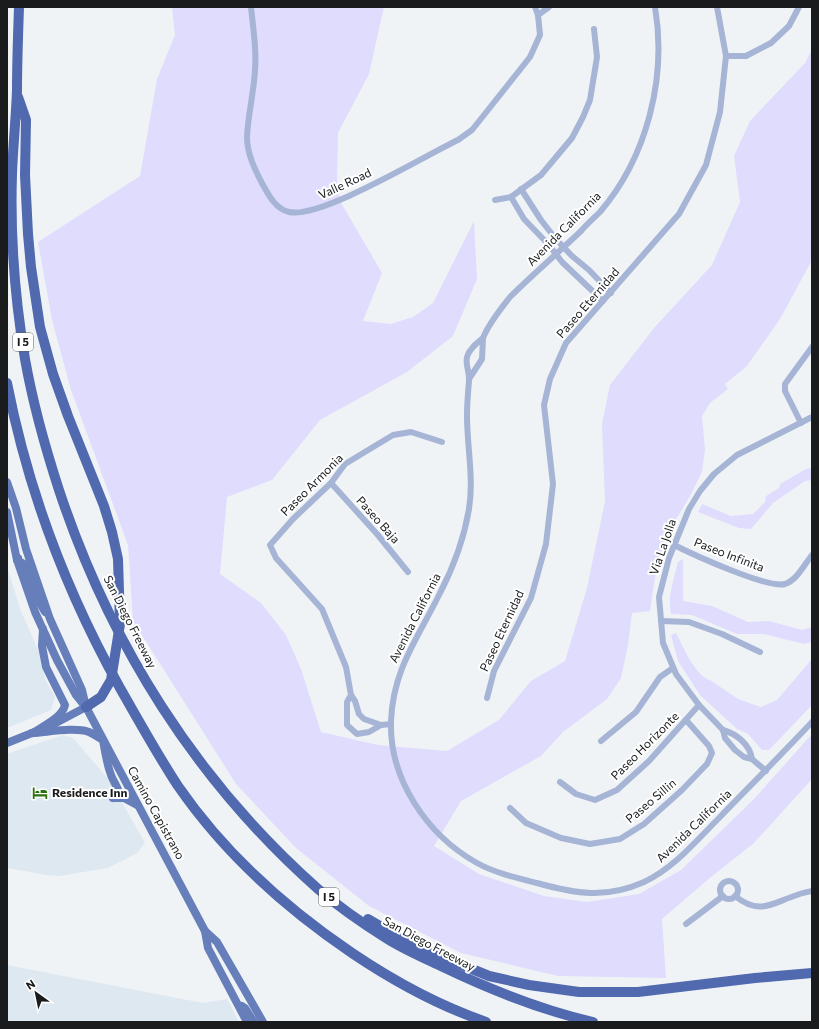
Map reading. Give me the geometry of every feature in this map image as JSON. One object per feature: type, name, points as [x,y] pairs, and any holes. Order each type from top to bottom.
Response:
[{"type":"highway","name":"San Diego Freeway","points":[[19,7],[17,92],[12,174],[12,210],[16,286],[25,358],[47,453],[67,513],[94,582],[140,673],[212,777],[262,835],[320,891],[354,917],[390,941],[433,963],[481,986],[531,1004],[593,1022]]},
{"type":"highway","points":[[17,92],[26,120],[25,175],[29,240],[31,266],[40,327],[53,374],[104,506],[118,559],[120,624],[111,680],[101,697],[86,707]]},
{"type":"highway","points":[[7,383],[22,453],[56,553],[99,649],[153,747],[179,787],[236,858],[288,906],[311,924],[386,976],[471,1019],[486,1022]]},
{"type":"highway","points":[[320,891],[411,944],[490,976],[530,985],[579,992],[638,992],[755,978],[812,973]]},
{"type":"main road","name":"Camino Capistrano","points":[[7,482],[16,508],[26,549],[50,619],[82,690],[86,707]]},
{"type":"main road","points":[[7,482],[21,549],[17,560],[24,564],[40,605],[50,619]]},
{"type":"main road","name":"Camino Capistrano","points":[[7,512],[17,560],[28,593],[57,660],[76,695],[86,707],[205,931],[208,948],[247,1022]]},
{"type":"main road","points":[[32,733],[59,716],[64,710],[65,705],[46,667],[42,646],[43,628]]},
{"type":"main road","points":[[7,743],[60,722],[86,707]]},
{"type":"main road","points":[[32,733],[71,729],[90,733],[103,740],[105,756],[119,793],[114,798],[124,798],[138,805]]},
{"type":"main road","name":"Camino Capistrano","points":[[205,931],[217,942],[263,1022]]},
{"type":"main road","points":[[238,1004],[245,1008],[254,1022]]},
{"type":"street","name":"Valle Road","points":[[250,7],[255,69],[247,137],[249,155],[257,174],[271,199],[279,208],[290,212],[319,209],[339,200],[458,140],[472,130],[530,57],[540,34],[538,15],[535,7]]},
{"type":"street","points":[[538,15],[549,7]]},
{"type":"street","name":"Avenida California","points":[[470,379],[482,359],[483,338],[488,327],[500,310],[510,297],[600,212],[614,194],[630,168],[643,138],[651,111],[656,86],[658,38],[655,7]]},
{"type":"street","name":"Paseo Eternidad","points":[[487,698],[494,671],[531,598],[546,544],[553,484],[544,405],[550,379],[566,343],[679,214],[706,165],[720,112],[726,56],[717,7]]},
{"type":"street","points":[[726,56],[746,56],[771,43],[789,26],[799,7]]},
{"type":"street","points":[[495,200],[511,197],[541,175],[572,138],[590,100],[597,57],[594,28]]},
{"type":"street","points":[[521,189],[541,220],[564,247],[611,293]]},
{"type":"street","points":[[511,197],[524,219],[549,245],[562,262],[603,301]]},
{"type":"street","points":[[524,219],[536,211]]},
{"type":"street","points":[[586,285],[595,277]]},
{"type":"street","name":"Avenida California","points":[[483,338],[467,355],[467,366],[470,379],[467,415],[471,498],[466,530],[454,565],[402,666],[393,698],[391,724],[400,774],[411,798],[424,818],[439,835],[456,850],[478,864],[503,874],[566,891],[591,893],[613,891],[633,886],[655,876],[675,862],[766,771],[812,722]]},
{"type":"street","points":[[801,423],[785,391],[785,384],[812,347]]},
{"type":"street","name":"Via La Jolla","points":[[766,771],[752,759],[744,757],[735,750],[725,738],[723,730],[699,705],[673,668],[663,642],[659,597],[674,545],[689,509],[700,491],[714,474],[737,455],[812,417]]},
{"type":"street","name":"Paseo Armonia","points":[[351,695],[346,667],[322,609],[276,558],[270,545],[293,519],[331,483],[345,464],[393,435],[411,432],[442,442]]},
{"type":"street","name":"Paseo Baja","points":[[331,483],[378,534],[408,572]]},
{"type":"street","name":"Paseo Infinita","points":[[674,545],[736,572],[777,584],[784,584],[794,579],[812,555]]},
{"type":"street","points":[[661,621],[689,622],[722,634],[760,652]]},
{"type":"street","points":[[601,741],[636,712],[660,677],[673,668]]},
{"type":"street","points":[[381,725],[364,719],[359,714],[355,700],[351,695],[347,702],[347,725],[357,734],[369,732],[381,725],[391,724]]},
{"type":"street","name":"Paseo Horizonte","points":[[560,782],[576,794],[595,800],[617,790],[649,761],[699,705]]},
{"type":"street","name":"Paseo Sillin","points":[[510,808],[526,823],[561,838],[590,844],[620,839],[644,824],[682,790],[707,764],[712,753],[709,746],[686,720]]},
{"type":"street","name":"Via La Jolla","points":[[723,730],[731,732],[751,750],[752,759]]},
{"type":"street","points":[[728,881],[733,882],[738,886],[737,894],[735,896],[729,899],[723,896],[721,886],[723,884],[728,881]]},
{"type":"street","points":[[735,896],[742,902],[751,906],[765,907],[812,891]]},
{"type":"street","points":[[686,924],[723,896]]},
{"type":"shaded area","points":[[172,7],[384,7],[369,74],[338,133],[337,181],[340,201],[382,273],[363,321],[391,324],[413,317],[433,303],[474,221],[477,279],[453,336],[407,372],[320,420],[272,480],[227,497],[220,574],[261,603],[286,635],[301,669],[321,732],[378,745],[447,751],[499,720],[531,681],[565,661],[587,588],[605,501],[602,424],[610,385],[654,328],[712,265],[740,202],[734,156],[750,121],[805,63],[812,49],[812,260],[780,319],[747,366],[725,384],[728,389],[710,403],[702,416],[705,450],[702,472],[689,498],[670,529],[657,565],[650,611],[632,613],[628,645],[621,678],[607,699],[563,732],[541,756],[461,801],[434,846],[479,874],[544,896],[587,902],[639,894],[681,870],[754,799],[812,734],[812,779],[754,843],[662,919],[666,978],[558,976],[461,953],[369,906],[296,848],[236,784],[133,621],[128,545],[71,390],[52,320],[38,242],[140,176],[157,79],[175,35]]},
{"type":"shaded area","points":[[812,468],[812,480],[805,481],[773,503],[751,529],[739,528],[698,512],[702,504],[731,516],[753,514],[765,502],[766,496],[779,488],[780,484],[806,469]]},
{"type":"shaded area","points":[[683,559],[683,601],[712,606],[748,622],[769,621],[802,630],[812,627],[812,642],[804,644],[764,634],[737,634],[692,615],[671,614],[670,601],[672,588],[678,562]]},
{"type":"shaded area","points":[[7,567],[21,611],[39,652],[46,681],[55,697],[51,710],[7,728]]},
{"type":"shaded area","points":[[676,633],[694,667],[699,673],[738,699],[761,707],[777,700],[812,659],[812,705],[769,750],[762,750],[748,734],[737,729],[700,695],[678,661],[671,635]]},
{"type":"shaded area","points":[[63,735],[73,738],[110,781],[145,843],[137,853],[108,868],[59,876],[7,868],[7,754]]},
{"type":"shaded area","points":[[7,965],[203,1003],[227,999],[239,1022],[7,1022]]},
{"type":"place","name":"Residence Inn","points":[[40,793]]}]
